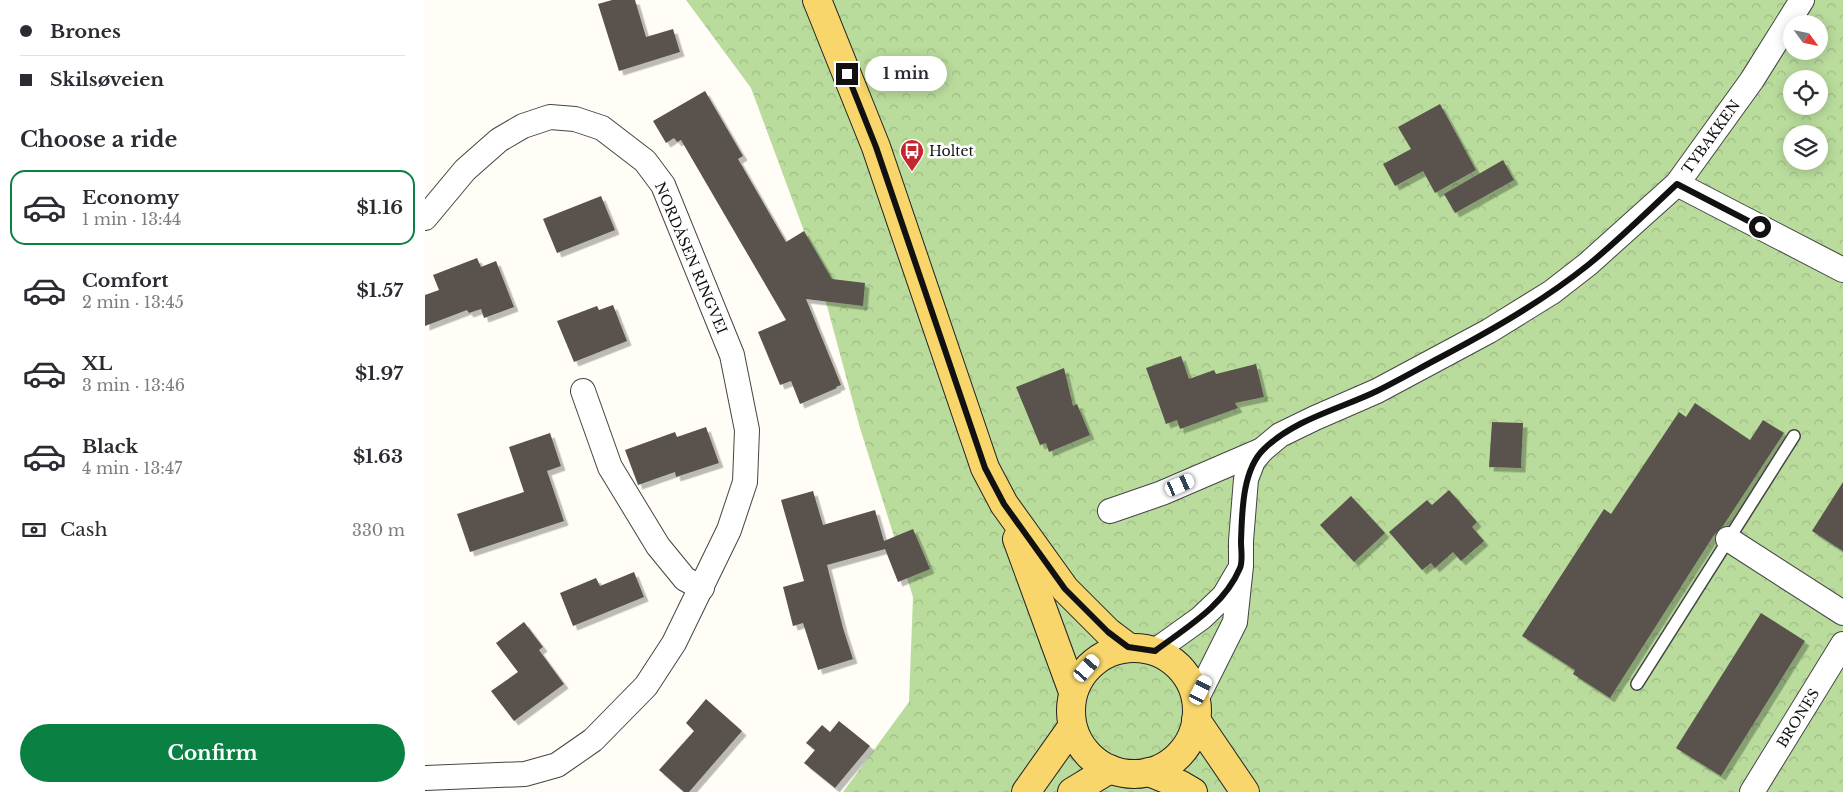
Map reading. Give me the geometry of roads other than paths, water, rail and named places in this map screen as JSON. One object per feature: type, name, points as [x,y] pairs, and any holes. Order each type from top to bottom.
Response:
[{"type":"main road","points":[[817,0],[876,147],[985,468],[1004,504],[1073,692],[1072,727],[1086,753],[1109,769],[1129,774],[1149,772],[1178,756],[1189,742],[1196,710],[1193,687],[1181,668],[1155,651],[1128,647],[1108,632],[1065,589],[1004,504]]},
{"type":"main road","points":[[1073,692],[1080,677],[1095,660],[1128,647]]},
{"type":"main road","points":[[1196,710],[1245,792]]},
{"type":"main road","points":[[1026,792],[1072,727]]},
{"type":"main road","points":[[1072,792],[1109,769]]},
{"type":"main road","points":[[1149,772],[1193,792]]},
{"type":"street","name":"TYBAKKEN","points":[[1196,710],[1235,622],[1247,479],[1253,461],[1262,450],[1280,435],[1377,391],[1489,331],[1552,292],[1588,264],[1677,184],[1752,80],[1802,0]]},
{"type":"street","name":"NORDÅSEN RINGVEI","points":[[425,218],[465,170],[499,140],[523,126],[550,118],[575,119],[602,128],[645,161],[663,185],[732,355],[747,430],[745,482],[729,530],[674,643],[646,686],[593,740],[557,765],[525,774],[425,778]]},
{"type":"street","points":[[1677,184],[1843,270]]},
{"type":"street","points":[[583,392],[610,467],[658,546],[685,579],[702,588]]},
{"type":"street","points":[[1110,511],[1162,493],[1262,450]]},
{"type":"street","points":[[1729,539],[1843,613]]},
{"type":"street","name":"TYBAKKEN","points":[[1155,651],[1201,618],[1224,596],[1241,566]]},
{"type":"street","name":"BRONES","points":[[1752,792],[1843,644]]},
{"type":"lane","points":[[1637,684],[1793,436]]},
{"type":"place","name":"Holtet","points":[[912,172]]}]
